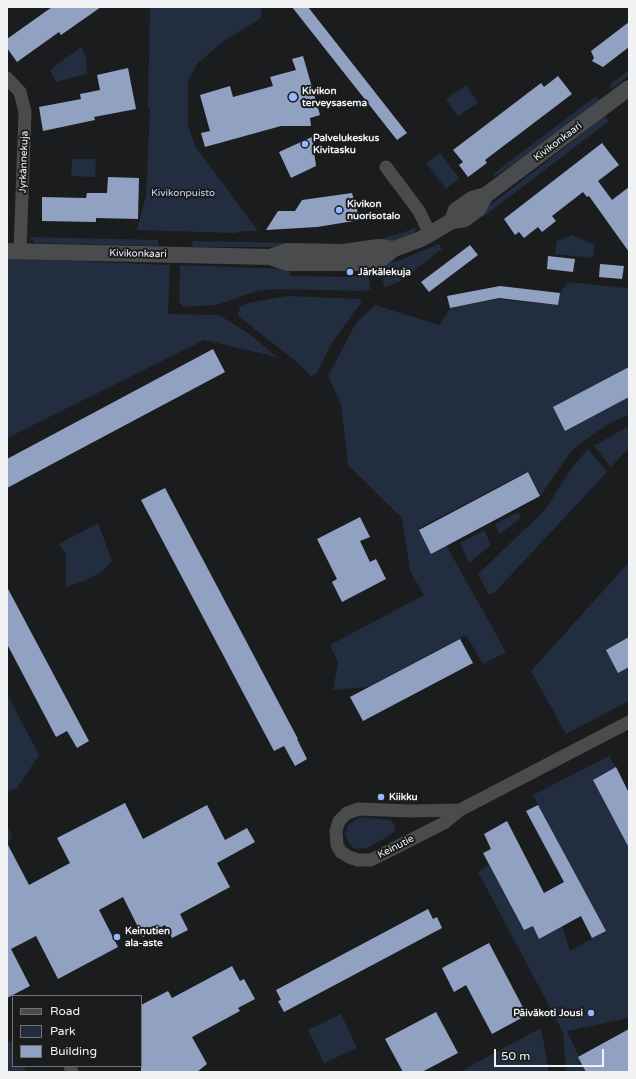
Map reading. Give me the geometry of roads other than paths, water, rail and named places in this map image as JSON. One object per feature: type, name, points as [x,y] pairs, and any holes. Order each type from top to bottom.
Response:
[{"type":"street","name":"Jyrkännekuja","points":[[7,78],[20,92],[25,112],[14,251]]},
{"type":"street","name":"Kivikonkaari","points":[[14,251],[270,257],[287,263],[359,263],[381,259],[394,250],[430,234],[452,221],[465,219],[478,209],[486,195],[629,88]]},
{"type":"street","points":[[386,167],[419,211],[430,234]]},
{"type":"street","name":"Keinutie","points":[[460,810],[410,812],[359,809],[347,813],[339,821],[336,831],[337,844],[341,852],[349,857],[358,860],[371,860],[444,824],[460,810],[629,722]]},
{"type":"place","name":"Kivikon terveysasema","points":[[293,97]]},
{"type":"place","name":"Palvelukeskus Kivitasku","points":[[305,144]]},
{"type":"place","name":"Kivikon nuorisotalo","points":[[339,210]]},
{"type":"place","name":"Järkälekuja","points":[[350,272]]},
{"type":"place","name":"Kiikku","points":[[381,797]]},
{"type":"place","name":"Keinutien ala-aste","points":[[117,937]]},
{"type":"place","name":"Päiväkoti Jousi","points":[[591,1013]]},
{"type":"park label","name":"Kivikonpuisto","points":[[183,193]]}]
